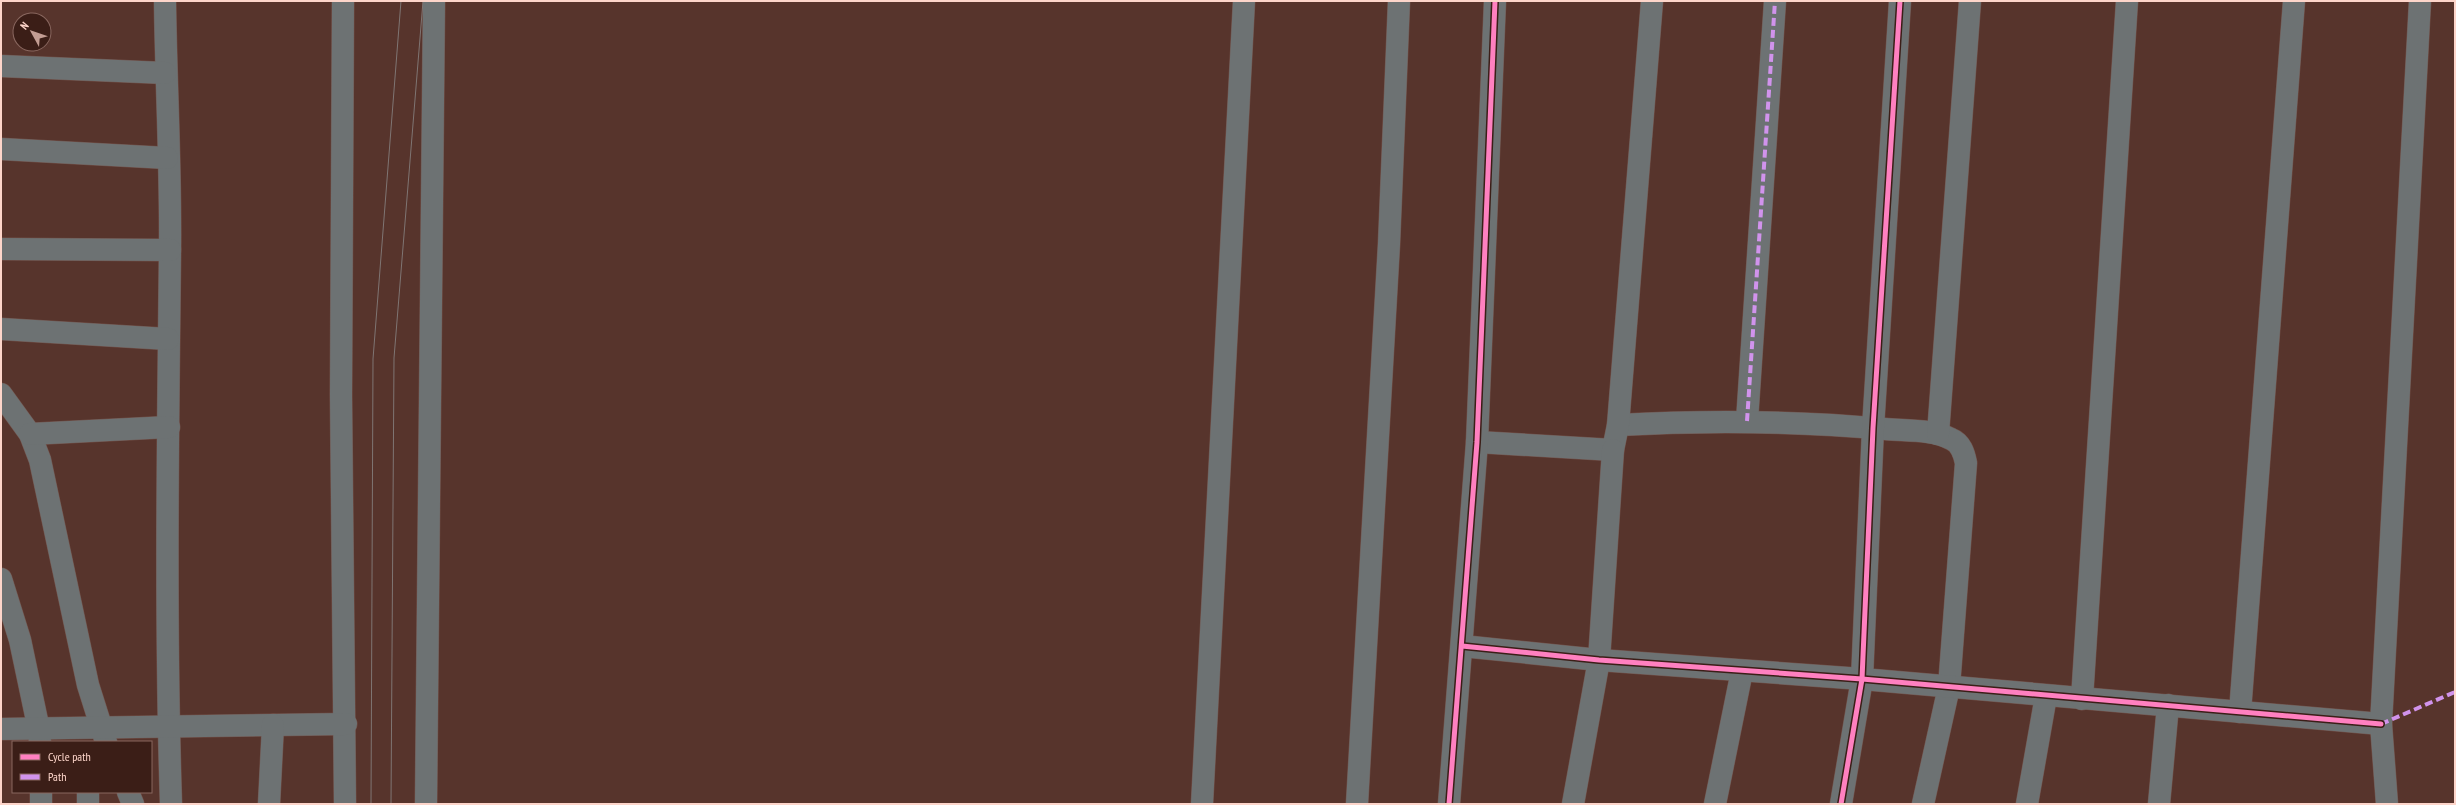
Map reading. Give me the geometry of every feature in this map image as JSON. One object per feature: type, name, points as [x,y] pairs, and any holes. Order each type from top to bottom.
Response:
[{"type":"street","points":[[165,1],[170,250],[168,338],[168,726],[171,804]]},
{"type":"street","points":[[343,1],[341,395],[346,724],[345,804]]},
{"type":"street","points":[[426,804],[434,1]]},
{"type":"street","points":[[1202,804],[1244,1]]},
{"type":"street","points":[[1357,804],[1389,244],[1399,1]]},
{"type":"street","points":[[1449,804],[1477,442],[1495,1]]},
{"type":"street","points":[[1573,804],[1599,660],[1613,450],[1618,425],[1652,1]]},
{"type":"street","points":[[1747,422],[1775,1]]},
{"type":"street","points":[[1841,804],[1862,680],[1873,428],[1900,1]]},
{"type":"street","points":[[1938,434],[1970,1]]},
{"type":"street","points":[[2082,699],[2127,1]]},
{"type":"street","points":[[2240,712],[2294,1]]},
{"type":"street","points":[[2387,804],[2381,724],[2420,1]]},
{"type":"street","points":[[1,66],[166,73]]},
{"type":"street","points":[[1,149],[167,158]]},
{"type":"street","points":[[1,249],[170,250]]},
{"type":"street","points":[[1,330],[168,338]]},
{"type":"street","points":[[1,394],[30,434],[40,460],[88,685],[94,736]]},
{"type":"street","points":[[1618,425],[1747,422],[1873,428],[1938,434],[1953,439],[1963,449],[1966,463],[1949,688],[1923,804]]},
{"type":"street","points":[[30,434],[169,427]]},
{"type":"street","points":[[1477,442],[1613,450]]},
{"type":"street","points":[[1,579],[20,640],[39,736]]},
{"type":"street","points":[[1462,646],[1599,660],[2168,705],[2381,724]]},
{"type":"street","points":[[1715,804],[1742,671]]},
{"type":"street","points":[[2027,804],[2046,696]]},
{"type":"street","points":[[2159,804],[2168,705]]},
{"type":"street","points":[[1,729],[39,736],[94,736],[168,726],[346,724]]},
{"type":"street","points":[[269,804],[273,725]]},
{"type":"street","points":[[41,793],[41,804]]},
{"type":"street","points":[[88,793],[88,804]]},
{"type":"street","points":[[128,793],[133,804]]},
{"type":"tram line","points":[[371,804],[373,359],[401,1]]},
{"type":"tram line","points":[[391,804],[394,358],[423,1]]},
{"type":"marked path","points":[[1747,421],[1775,1]]},
{"type":"marked path","points":[[2381,724],[2455,692]]},
{"type":"cycle path","points":[[1449,804],[1477,442],[1495,1]]},
{"type":"cycle path","points":[[1841,804],[1862,679],[1873,428],[1900,1]]},
{"type":"cycle path","points":[[1462,646],[1599,660],[1862,679],[2381,724]]}]
